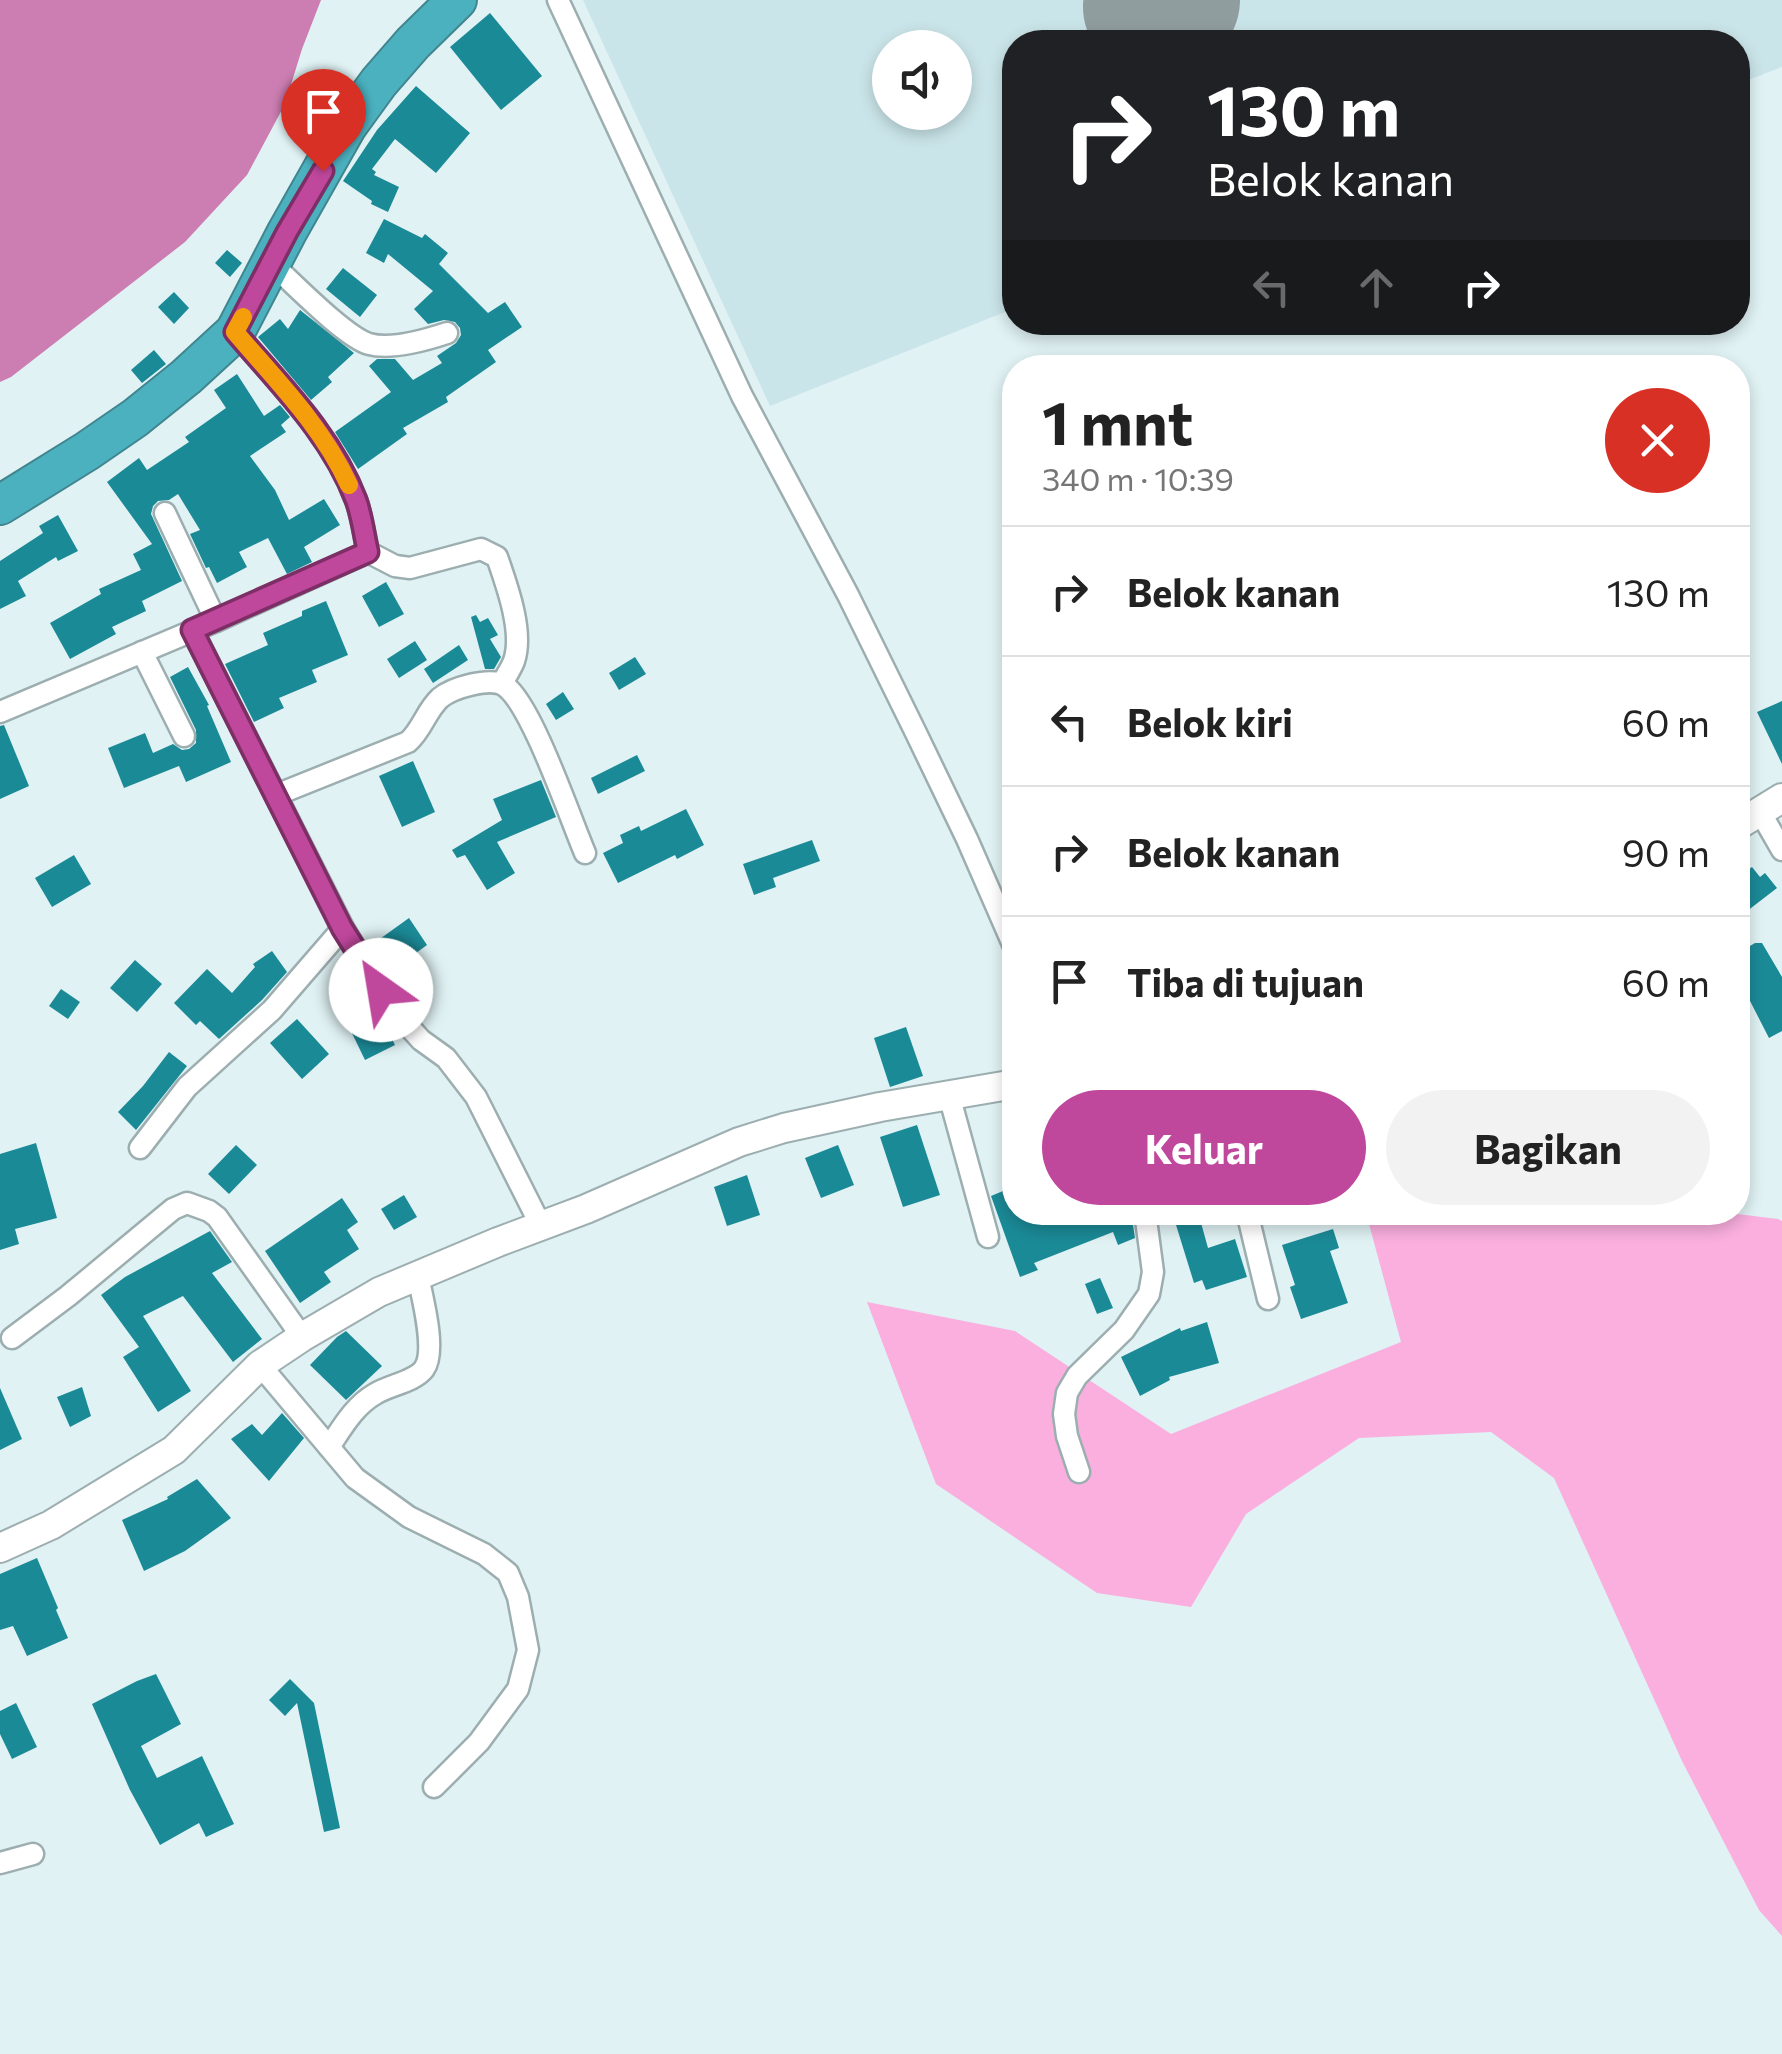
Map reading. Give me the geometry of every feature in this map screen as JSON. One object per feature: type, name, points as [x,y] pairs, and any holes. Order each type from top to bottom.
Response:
[{"type":"highway","points":[[0,505],[135,418],[235,332],[347,126],[379,82],[457,0]]},
{"type":"street","points":[[558,0],[742,396],[848,595],[968,839],[1002,919]]},
{"type":"street","points":[[271,263],[348,332],[370,344],[424,341],[447,333]]},
{"type":"street","points":[[235,332],[337,458],[357,502],[368,552]]},
{"type":"street","points":[[165,513],[216,621]]},
{"type":"street","points":[[0,712],[368,552],[403,568],[481,548],[497,558],[510,597],[515,631],[515,658],[502,683]]},
{"type":"street","points":[[192,630],[342,928],[412,1030],[446,1058],[476,1097],[541,1226]]},
{"type":"street","points":[[142,652],[184,736]]},
{"type":"street","points":[[276,795],[408,742],[418,734],[437,702],[448,694],[485,680],[502,683],[517,698],[538,738],[585,853]]},
{"type":"street","points":[[1760,811],[1782,850]]},
{"type":"street","points":[[140,1148],[186,1088],[272,1010],[342,928]]},
{"type":"street","points":[[0,1548],[51,1525],[174,1450],[260,1365],[379,1292],[739,1142],[880,1107],[1002,1086]]},
{"type":"street","points":[[949,1095],[988,1238]]},
{"type":"street","points":[[12,1338],[174,1210],[187,1204],[216,1216],[302,1336]]},
{"type":"street","points":[[1079,1472],[1067,1436],[1067,1393],[1078,1376],[1124,1330],[1149,1294],[1154,1272],[1148,1225]]},
{"type":"street","points":[[1250,1225],[1268,1299]]},
{"type":"street","points":[[330,1447],[363,1402],[426,1367],[428,1334],[418,1276]]},
{"type":"street","points":[[260,1365],[355,1478],[409,1517],[484,1554],[508,1574],[518,1597],[528,1650],[518,1690],[480,1742],[434,1787]]},
{"type":"street","points":[[0,1863],[32,1854]]},
{"type":"shaded area","points":[[0,0],[321,0],[285,104],[247,175],[185,242],[0,382]]},
{"type":"shaded area","points":[[583,0],[1782,0],[1782,67],[1750,79],[1750,30],[1002,30],[1002,313],[770,406]]},
{"type":"shaded area","points":[[1750,1216],[1782,1221],[1782,1936],[1759,1910],[1682,1761],[1554,1478],[1491,1432],[1359,1438],[1246,1514],[1191,1607],[1097,1593],[936,1484],[867,1302],[1015,1331],[1171,1434],[1401,1342],[1369,1225],[1750,1225]]},
{"type":"building","points":[[490,13],[542,76],[501,110],[450,47]]},
{"type":"building","points":[[416,86],[470,133],[436,173],[395,139],[372,169],[374,175],[399,187],[388,212],[371,204],[343,181],[377,130]]},
{"type":"building","points":[[384,219],[422,238],[425,234],[448,253],[439,264],[488,313],[505,302],[522,327],[488,350],[496,362],[446,397],[448,402],[403,428],[407,434],[358,469],[335,432],[391,392],[369,366],[377,359],[395,359],[413,380],[442,363],[437,356],[461,335],[455,322],[428,324],[414,309],[433,291],[388,254],[384,263],[366,253]]},
{"type":"building","points":[[227,250],[242,263],[230,277],[215,263]]},
{"type":"building","points":[[343,268],[377,295],[360,317],[326,289]]},
{"type":"building","points":[[174,292],[189,308],[174,324],[158,307]]},
{"type":"building","points":[[300,310],[354,353],[328,377],[332,382],[311,400],[258,337],[280,319],[288,329]]},
{"type":"building","points":[[154,350],[166,364],[142,383],[131,370]]},
{"type":"building","points":[[237,374],[264,416],[280,405],[290,417],[281,425],[286,432],[250,456],[275,490],[289,520],[324,499],[340,525],[304,547],[312,562],[287,574],[268,538],[239,552],[247,567],[217,583],[190,534],[200,530],[178,494],[158,501],[151,514],[182,581],[142,601],[146,611],[112,627],[116,634],[70,659],[50,623],[101,594],[99,589],[141,570],[133,554],[152,544],[107,482],[139,458],[147,470],[189,442],[185,437],[226,408],[214,390]]},
{"type":"building","points":[[58,515],[78,551],[58,561],[56,557],[18,581],[26,596],[0,609],[0,561],[43,533],[39,526]]},
{"type":"building","points":[[386,582],[404,614],[379,627],[362,596]]},
{"type":"building","points":[[326,601],[348,655],[312,670],[317,682],[279,698],[284,708],[254,722],[225,664],[268,645],[263,633]]},
{"type":"building","points":[[476,615],[480,622],[488,618],[498,635],[490,639],[501,657],[494,669],[485,669],[471,617]]},
{"type":"building","points":[[415,641],[427,660],[399,678],[387,659]]},
{"type":"building","points":[[459,645],[468,660],[433,683],[424,669]]},
{"type":"building","points":[[635,657],[646,674],[619,690],[609,673]]},
{"type":"building","points":[[188,667],[209,705],[231,762],[186,782],[179,766],[124,788],[108,748],[145,733],[153,753],[173,744],[182,750],[189,749],[196,743],[196,730],[170,677]]},
{"type":"building","points":[[563,692],[574,709],[556,720],[546,704]]},
{"type":"building","points":[[1782,701],[1782,764],[1757,712]]},
{"type":"building","points":[[4,725],[29,786],[0,799],[0,726]]},
{"type":"building","points":[[637,755],[645,771],[598,794],[591,778]]},
{"type":"building","points":[[413,761],[435,812],[402,827],[379,776]]},
{"type":"building","points":[[541,780],[556,817],[497,842],[515,873],[487,890],[465,855],[457,858],[452,850],[502,820],[493,799]]},
{"type":"building","points":[[686,809],[704,845],[618,883],[603,853],[623,843],[620,835],[639,826],[641,831]]},
{"type":"building","points":[[812,840],[820,861],[773,878],[776,887],[754,895],[743,864]]},
{"type":"building","points":[[74,855],[91,884],[52,907],[35,878]]},
{"type":"building","points":[[1750,868],[1760,877],[1765,873],[1777,888],[1750,909]]},
{"type":"building","points":[[409,918],[427,945],[387,974],[370,946]]},
{"type":"building","points":[[1762,943],[1782,977],[1782,1031],[1769,1038],[1750,1001],[1750,946]]},
{"type":"building","points":[[272,951],[287,972],[219,1039],[200,1021],[196,1025],[174,1003],[207,969],[232,993],[255,967],[253,964]]},
{"type":"building","points":[[135,960],[162,984],[137,1012],[110,988]]},
{"type":"building","points":[[61,989],[80,1002],[68,1019],[49,1006]]},
{"type":"building","points":[[379,1013],[395,1045],[365,1060],[349,1027]]},
{"type":"building","points":[[297,1019],[329,1054],[302,1079],[270,1043]]},
{"type":"building","points":[[906,1027],[923,1076],[890,1087],[874,1038]]},
{"type":"building","points":[[169,1052],[187,1066],[136,1130],[118,1112]]},
{"type":"building","points":[[917,1125],[940,1195],[903,1207],[880,1137]]},
{"type":"building","points":[[36,1143],[57,1218],[15,1229],[19,1244],[0,1250],[0,1154]]},
{"type":"building","points":[[236,1145],[257,1165],[229,1194],[208,1174]]},
{"type":"building","points":[[838,1145],[854,1185],[821,1198],[805,1158]]},
{"type":"building","points":[[747,1175],[760,1215],[727,1226],[714,1187]]},
{"type":"building","points":[[1002,1191],[1002,1225],[1133,1225],[1135,1238],[1118,1245],[1113,1232],[1034,1263],[1038,1270],[1020,1277],[991,1196]]},
{"type":"building","points":[[404,1195],[417,1217],[394,1230],[381,1209]]},
{"type":"building","points":[[342,1198],[358,1222],[347,1230],[359,1249],[324,1272],[331,1282],[300,1303],[265,1251]]},
{"type":"building","points":[[1176,1225],[1202,1225],[1208,1248],[1235,1239],[1247,1277],[1206,1290],[1202,1280],[1194,1283]]},
{"type":"building","points":[[1333,1229],[1339,1248],[1330,1251],[1348,1303],[1301,1319],[1282,1245]]},
{"type":"building","points":[[210,1231],[232,1262],[212,1273],[262,1339],[233,1362],[183,1296],[143,1316],[191,1391],[158,1412],[123,1357],[139,1347],[101,1295],[125,1277]]},
{"type":"building","points":[[1100,1278],[1113,1308],[1097,1314],[1085,1284]]},
{"type":"building","points":[[1207,1322],[1219,1363],[1169,1377],[1170,1380],[1140,1396],[1121,1357],[1180,1328],[1181,1331]]},
{"type":"building","points":[[346,1331],[382,1366],[346,1400],[310,1365]]},
{"type":"building","points":[[82,1387],[91,1416],[70,1427],[57,1397]]},
{"type":"building","points":[[0,1388],[22,1439],[0,1450]]},
{"type":"building","points":[[282,1413],[304,1438],[269,1481],[231,1439],[252,1424],[262,1435]]},
{"type":"building","points":[[197,1479],[231,1518],[185,1551],[144,1571],[122,1520],[168,1499]]},
{"type":"building","points":[[37,1558],[68,1638],[27,1656],[13,1626],[0,1630],[0,1574]]},
{"type":"building","points":[[156,1674],[181,1724],[141,1746],[157,1778],[202,1756],[234,1824],[206,1837],[199,1823],[160,1845],[130,1790],[92,1704]]},
{"type":"building","points":[[290,1679],[314,1703],[340,1828],[324,1832],[297,1703],[285,1716],[269,1700]]},
{"type":"building","points":[[16,1703],[37,1747],[12,1759],[0,1734],[0,1711]]},
{"type":"runway","points":[[1152,7],[1171,0]]},
{"type":"slow traffic","points":[[243,317],[235,332],[318,430],[349,485]]},
{"type":"route","points":[[323,171],[235,332],[337,458],[357,502],[368,552],[192,630],[342,928],[381,990]]}]
